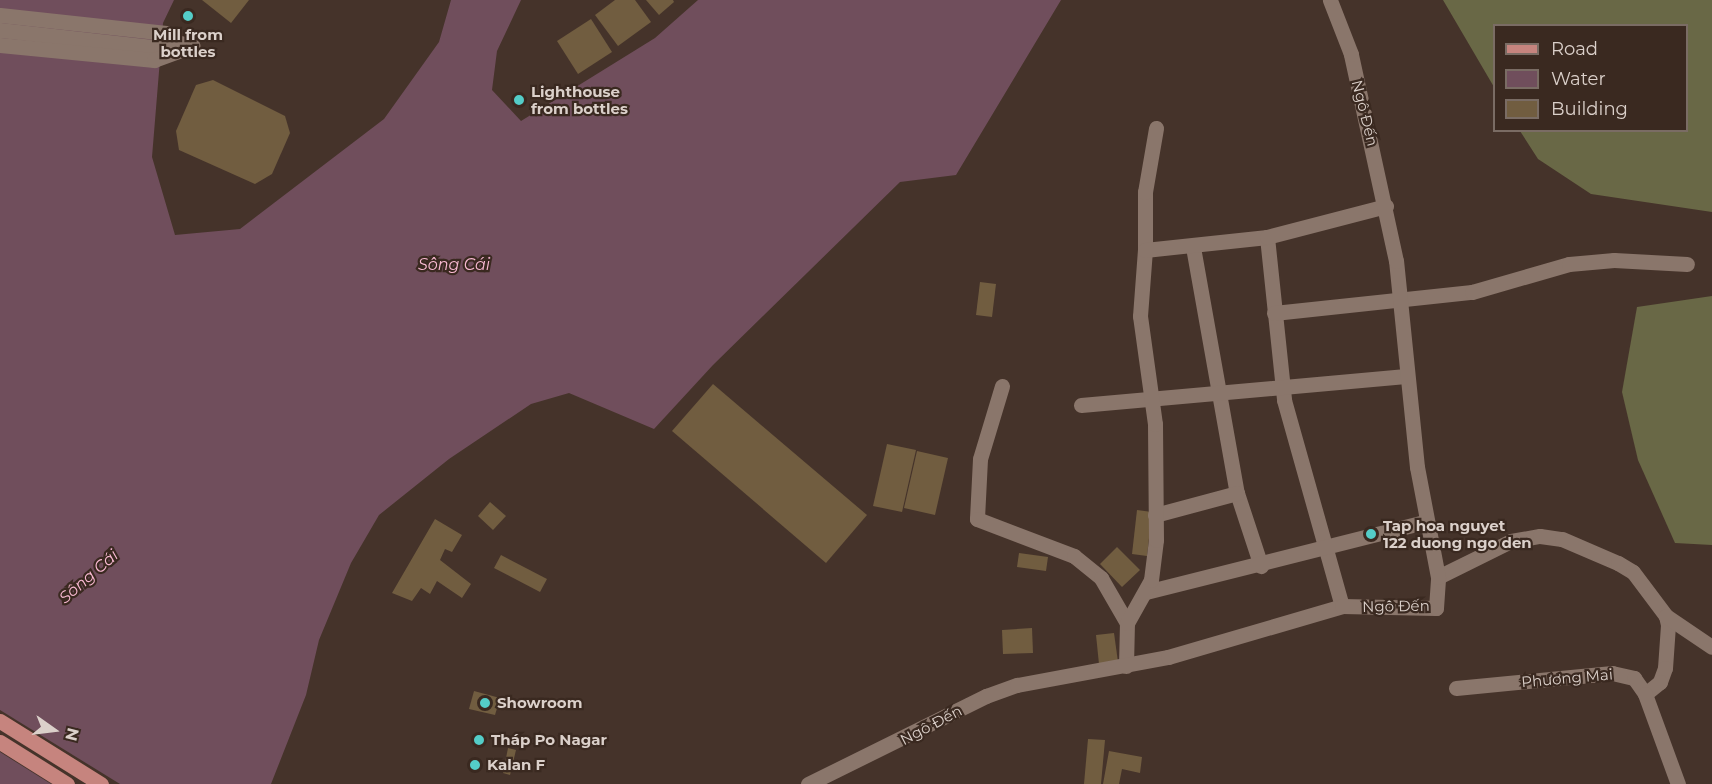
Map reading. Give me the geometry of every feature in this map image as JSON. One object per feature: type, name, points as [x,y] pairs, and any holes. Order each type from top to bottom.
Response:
[{"type":"main road","points":[[0,721],[101,784]]},
{"type":"main road","points":[[0,742],[67,784]]},
{"type":"street","name":"Ngô Đến","points":[[808,784],[986,696],[1017,685],[1126,666],[1342,606],[1436,608],[1438,577],[1425,522],[1406,376],[1401,301],[1386,206],[1351,54],[1330,0]]},
{"type":"street","points":[[0,15],[193,46],[154,60],[0,45]]},
{"type":"street","points":[[0,30],[168,41]]},
{"type":"street","points":[[1126,666],[1127,623],[1146,592],[1156,540],[1152,396],[1140,316],[1145,250],[1145,192],[1156,128]]},
{"type":"street","points":[[1145,250],[1193,247],[1267,237],[1386,206]]},
{"type":"street","points":[[1267,237],[1282,387],[1342,606]]},
{"type":"street","points":[[1193,247],[1237,493],[1261,566]]},
{"type":"street","points":[[1274,313],[1401,301],[1487,289],[1569,264],[1614,260],[1687,264]]},
{"type":"street","points":[[1081,405],[1152,396],[1406,376]]},
{"type":"street","points":[[1002,386],[980,459],[977,519],[1074,556],[1101,578],[1127,623]]},
{"type":"street","points":[[1155,515],[1237,493]]},
{"type":"street","points":[[1146,592],[1261,566],[1425,522]]},
{"type":"street","points":[[1438,577],[1511,541],[1550,536],[1578,544],[1633,572],[1666,616],[1712,647]]},
{"type":"street","points":[[1645,694],[1660,682],[1665,668],[1666,616]]},
{"type":"street","name":"Phương Mai","points":[[1456,688],[1618,673],[1634,678],[1645,694],[1678,784]]},
{"type":"shaded area","points":[[1443,0],[1712,0],[1712,212],[1591,194],[1538,159],[1521,132],[1688,132],[1688,24],[1493,24],[1493,85]]},
{"type":"shaded area","points":[[1712,296],[1712,545],[1675,543],[1638,460],[1622,392],[1637,307]]},
{"type":"water","name":"Sông Cái","points":[[0,0],[174,0],[163,23],[152,157],[175,235],[240,229],[384,119],[439,42],[451,0],[521,0],[497,51],[492,90],[521,121],[655,38],[698,0],[1061,0],[956,175],[900,182],[713,365],[654,429],[569,393],[531,404],[449,459],[379,515],[351,563],[319,640],[306,695],[271,784],[0,784]]},
{"type":"pier","points":[[0,710],[120,784],[51,784],[0,752]]},
{"type":"building","points":[[202,0],[249,0],[231,23]]},
{"type":"building","points":[[615,0],[635,0],[651,22],[618,46],[595,15]]},
{"type":"building","points":[[646,0],[673,0],[674,2],[659,15]]},
{"type":"building","points":[[591,19],[612,52],[578,74],[557,41]]},
{"type":"building","points":[[213,80],[285,116],[290,133],[272,174],[255,184],[179,150],[176,131],[196,85]]},
{"type":"building","points":[[980,282],[996,284],[992,317],[976,315]]},
{"type":"building","points":[[713,384],[867,515],[826,563],[672,431]]},
{"type":"building","points":[[887,444],[916,450],[902,512],[873,506]]},
{"type":"building","points":[[917,451],[948,458],[935,515],[904,508]]},
{"type":"building","points":[[490,502],[506,516],[493,530],[478,516]]},
{"type":"building","points":[[1137,510],[1152,512],[1147,556],[1132,554]]},
{"type":"building","points":[[435,519],[462,535],[452,552],[445,549],[440,560],[471,584],[462,598],[437,581],[430,594],[421,588],[412,601],[392,593]]},
{"type":"building","points":[[1117,547],[1140,570],[1122,587],[1100,564]]},
{"type":"building","points":[[1019,553],[1048,557],[1046,571],[1017,567]]},
{"type":"building","points":[[501,555],[547,579],[540,592],[494,568]]},
{"type":"building","points":[[1032,628],[1033,653],[1003,654],[1002,630]]},
{"type":"building","points":[[1114,633],[1118,662],[1099,664],[1096,635]]},
{"type":"building","name":"Showroom","points":[[474,691],[500,698],[495,715],[469,709]]},
{"type":"building","points":[[1088,739],[1105,740],[1101,784],[1084,784]]},
{"type":"building","points":[[508,748],[516,750],[510,775],[503,773]]},
{"type":"building","points":[[1109,751],[1142,757],[1140,773],[1122,769],[1119,784],[1103,784]]},
{"type":"place","name":"Mill from bottles","points":[[188,16]]},
{"type":"place","name":"Lighthouse from bottles","points":[[519,100]]},
{"type":"place","name":"Tap hoa nguyet 122 duong ngo den","points":[[1371,534]]},
{"type":"place","name":"Showroom","points":[[485,703]]},
{"type":"place","name":"Tháp Po Nagar","points":[[479,740]]},
{"type":"place","name":"Kalan F","points":[[475,765]]}]
